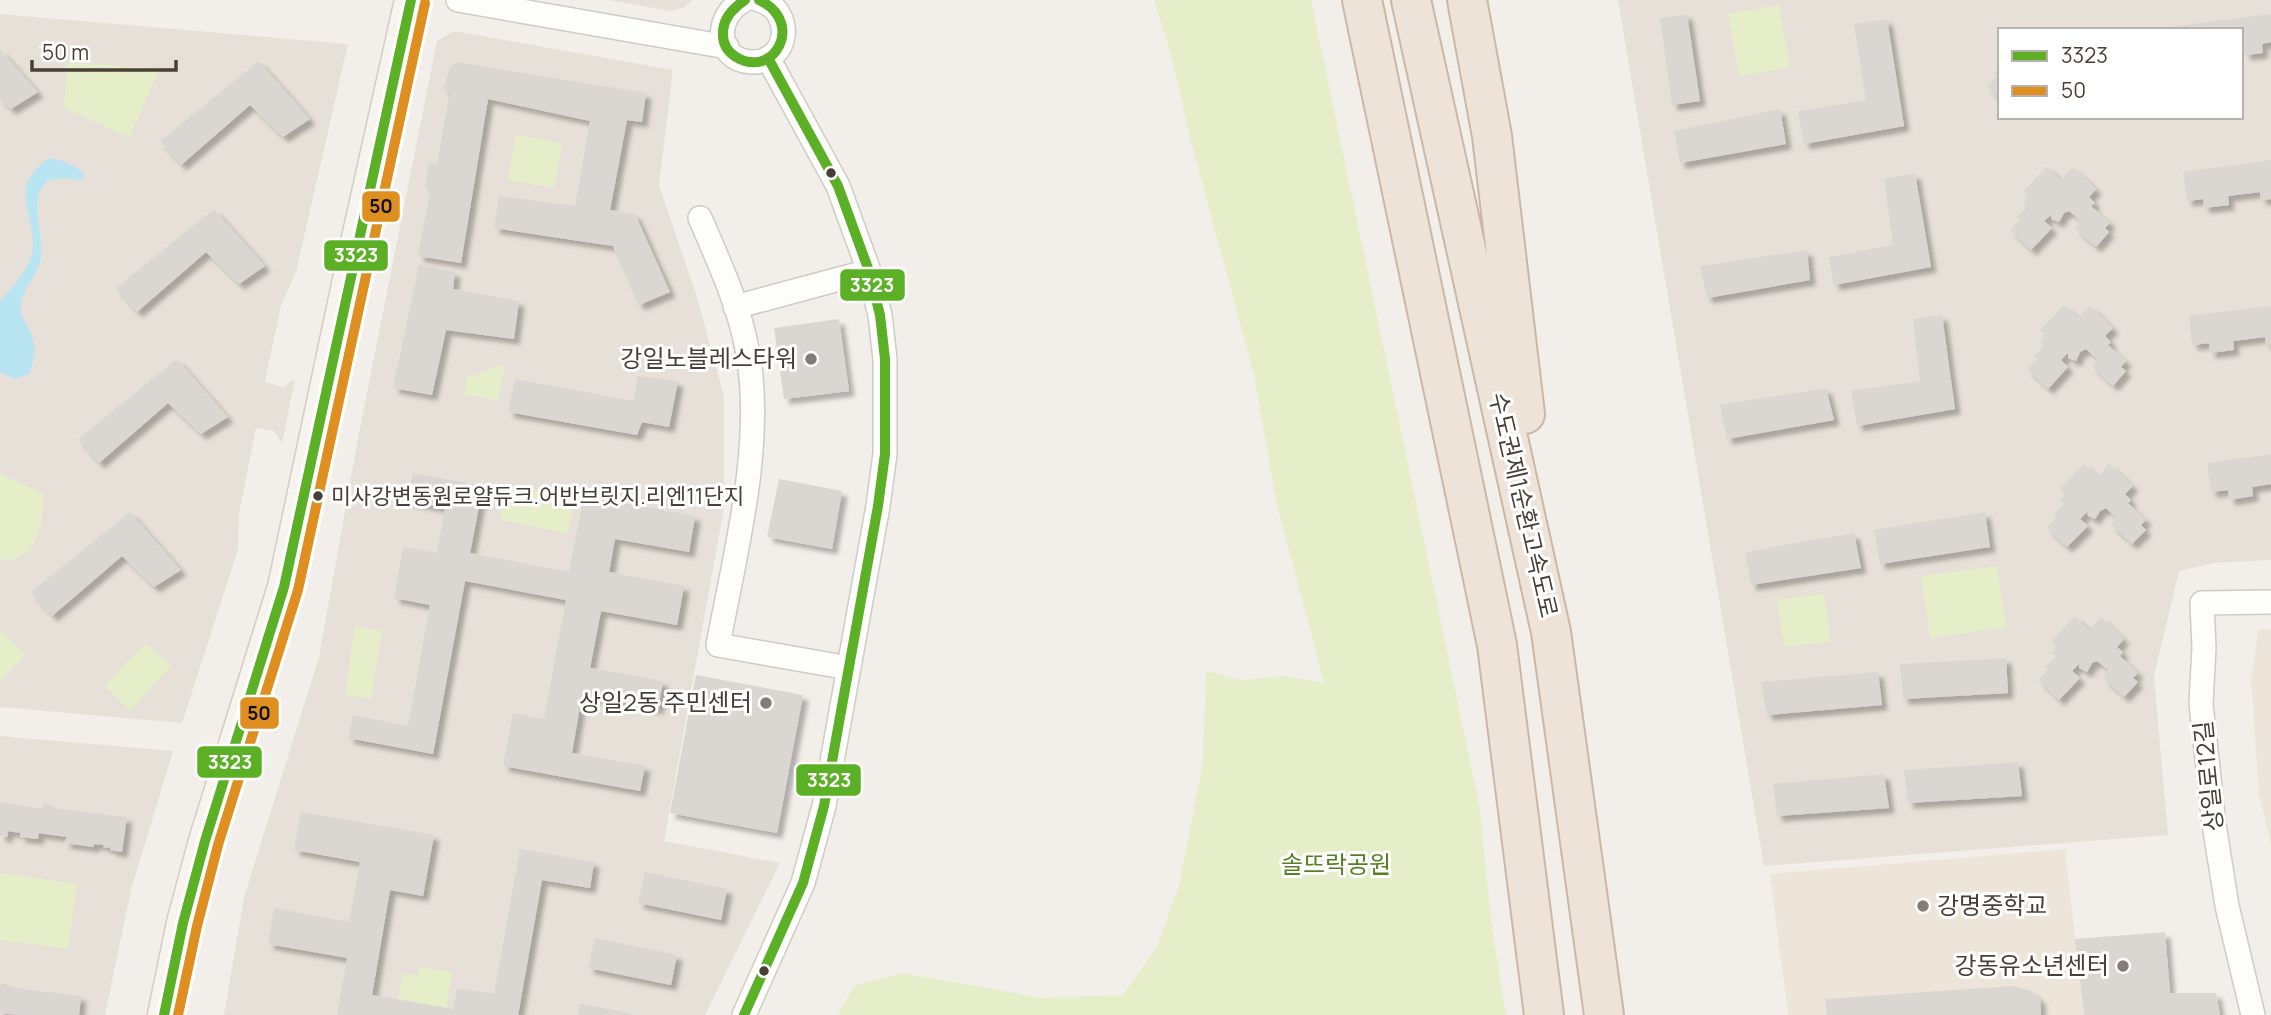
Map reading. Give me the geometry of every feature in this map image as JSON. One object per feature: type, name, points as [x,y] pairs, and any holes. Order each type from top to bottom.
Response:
[{"type":"highway","name":"수도권제1순환고속도로","points":[[1410,0],[1551,632],[1604,1015]]},
{"type":"highway","points":[[1467,0],[1492,136],[1551,632]]},
{"type":"highway","points":[[1362,2],[1497,646],[1544,1015]]},
{"type":"street","points":[[164,1015],[183,923],[205,841],[285,587],[411,0]]},
{"type":"street","points":[[458,0],[727,47]]},
{"type":"street","points":[[745,0],[729,10],[724,19],[723,38],[727,47],[742,60],[752,62],[768,58],[778,50],[783,41],[780,13],[773,6],[759,0]]},
{"type":"street","points":[[744,1015],[803,884],[824,806],[885,454],[885,359],[880,315],[869,271],[838,186],[768,58]]},
{"type":"street","points":[[700,218],[726,277],[735,307],[748,352],[753,396],[752,441],[718,645],[849,668]]},
{"type":"street","points":[[735,307],[869,271]]},
{"type":"street","name":"상일로12길","points":[[2253,1015],[2227,906],[2214,824],[2201,704],[2204,647],[2202,603],[2271,601]]},
{"type":"shaded area","points":[[608,0],[692,0],[684,8],[671,11]]},
{"type":"shaded area","points":[[1618,0],[2271,0],[2271,560],[2214,563],[2179,571],[2154,676],[2168,835],[1764,866]]},
{"type":"shaded area","points":[[0,14],[348,44],[296,272],[281,305],[265,382],[283,387],[295,379],[282,443],[274,431],[256,428],[239,514],[238,550],[182,723],[0,707]]},
{"type":"shaded area","points":[[454,31],[673,70],[659,185],[697,297],[724,397],[724,508],[664,841],[780,863],[705,1015],[224,1015],[244,897],[319,657],[358,438],[437,41]]},
{"type":"shaded area","points":[[2271,629],[2271,845],[2259,795],[2251,680],[2258,630]]},
{"type":"shaded area","points":[[0,736],[173,751],[131,890],[105,1015],[0,1015]]},
{"type":"shaded area","name":"강명중학교","points":[[2065,849],[2084,1015],[1788,1015],[1770,874]]},
{"type":"green space","name":"솔뜨락공원","points":[[1154,0],[1311,0],[1479,804],[1492,928],[1506,1015],[838,1015],[854,986],[902,973],[1043,998],[1123,995],[1157,947],[1179,885],[1203,763],[1206,671],[1241,680],[1286,676],[1324,683],[1276,501],[1254,375],[1190,138],[1171,54]]},
{"type":"green space","points":[[1779,5],[1790,67],[1739,76],[1728,14]]},
{"type":"green space","points":[[67,63],[160,68],[129,137],[64,108]]},
{"type":"green space","points":[[516,135],[562,143],[554,188],[508,180]]},
{"type":"green space","points":[[505,364],[498,400],[464,395],[467,378]]},
{"type":"green space","points":[[0,474],[44,494],[41,527],[29,551],[10,561],[0,558]]},
{"type":"green space","points":[[519,486],[575,496],[568,533],[502,520],[499,506],[506,491]]},
{"type":"green space","points":[[1997,566],[2006,627],[1930,638],[1921,576]]},
{"type":"green space","points":[[1824,594],[1831,642],[1784,647],[1777,600]]},
{"type":"green space","points":[[355,626],[382,631],[371,699],[345,695]]},
{"type":"green space","points":[[0,631],[26,654],[0,681]]},
{"type":"green space","points":[[146,643],[171,666],[130,710],[105,686]]},
{"type":"green space","points":[[0,873],[77,884],[68,949],[0,940]]},
{"type":"green space","points":[[420,967],[452,972],[446,1008],[398,999],[403,973],[418,975]]},
{"type":"water","points":[[49,158],[68,163],[84,174],[83,180],[50,180],[39,194],[37,203],[40,262],[24,293],[21,306],[22,315],[33,339],[34,356],[29,374],[14,379],[0,372],[0,301],[29,263],[33,243],[26,193],[28,182],[35,170]]},
{"type":"building","points":[[1687,14],[1700,101],[1672,105],[1660,18]]},
{"type":"building","points":[[2271,14],[2271,42],[2262,44],[2263,53],[2245,55],[2243,28],[2168,27]]},
{"type":"building","points":[[1887,19],[1904,126],[1804,144],[1798,111],[1866,100],[1854,24]]},
{"type":"building","points":[[0,49],[38,92],[11,109],[0,99]]},
{"type":"building","points":[[259,61],[310,119],[283,137],[250,105],[181,165],[160,141]]},
{"type":"building","points":[[456,62],[646,93],[642,122],[627,120],[610,210],[635,214],[670,292],[639,305],[613,246],[494,228],[499,196],[575,206],[590,121],[488,99],[461,263],[418,256],[431,188],[425,187],[429,163],[437,164],[450,91],[443,89],[450,68]]},
{"type":"building","points":[[1998,70],[1998,97],[1987,86],[1997,76],[1994,74]]},
{"type":"building","points":[[1780,109],[1786,144],[1680,163],[1674,131]]},
{"type":"building","points":[[2271,160],[2271,199],[2261,200],[2260,192],[2228,196],[2229,205],[2204,208],[2203,199],[2187,201],[2183,172]]},
{"type":"building","points":[[2047,166],[2061,180],[2073,167],[2096,189],[2089,197],[2095,203],[2091,206],[2110,223],[2105,228],[2109,232],[2096,247],[2075,228],[2080,220],[2069,211],[2064,213],[2059,222],[2051,219],[2051,215],[2044,221],[2052,228],[2031,250],[2010,230],[2027,207],[2023,203],[2029,197],[2023,192]]},
{"type":"building","points":[[1915,173],[1931,267],[1834,285],[1829,257],[1893,245],[1884,179]]},
{"type":"building","points":[[214,209],[265,266],[239,284],[206,252],[137,312],[116,288]]},
{"type":"building","points":[[1807,250],[1810,280],[1707,298],[1700,266]]},
{"type":"building","points":[[419,265],[455,272],[453,289],[519,301],[514,339],[446,330],[432,395],[393,388]]},
{"type":"building","points":[[2064,305],[2078,318],[2090,306],[2113,328],[2105,336],[2111,342],[2108,345],[2126,361],[2121,367],[2126,371],[2113,386],[2092,366],[2097,359],[2086,349],[2080,352],[2076,361],[2068,358],[2068,353],[2061,360],[2068,367],[2048,389],[2027,369],[2037,359],[2034,356],[2044,345],[2040,342],[2046,336],[2040,330]]},
{"type":"building","points":[[2271,306],[2271,344],[2266,345],[2265,337],[2233,341],[2234,350],[2210,353],[2209,343],[2192,345],[2189,316]]},
{"type":"building","points":[[1942,315],[1955,409],[1857,426],[1851,391],[1920,381],[1913,319]]},
{"type":"building","name":"강일노블레스타워","points":[[839,319],[849,391],[784,399],[774,328]]},
{"type":"building","points":[[177,359],[228,417],[201,434],[168,403],[99,463],[78,439]]},
{"type":"building","points":[[637,376],[678,381],[669,427],[642,422],[637,435],[508,412],[515,379],[634,401]]},
{"type":"building","points":[[1826,388],[1834,420],[1727,439],[1720,405]]},
{"type":"building","points":[[2271,454],[2271,484],[2252,487],[2253,496],[2229,500],[2228,490],[2211,492],[2207,463]]},
{"type":"building","points":[[2084,464],[2098,477],[2109,464],[2133,486],[2125,494],[2131,500],[2128,503],[2146,520],[2141,525],[2146,530],[2132,544],[2111,525],[2116,518],[2106,508],[2100,511],[2095,519],[2088,516],[2087,512],[2080,519],[2088,526],[2067,547],[2047,528],[2064,504],[2060,500],[2066,494],[2060,489]]},
{"type":"building","points":[[413,473],[483,486],[470,553],[569,572],[584,496],[695,516],[689,552],[615,539],[609,572],[684,586],[677,625],[601,611],[590,668],[663,681],[658,709],[582,695],[572,753],[645,766],[640,791],[503,766],[513,713],[544,719],[566,600],[465,581],[433,754],[348,738],[353,715],[408,726],[430,605],[394,598],[403,547],[437,553],[445,508],[407,501]]},
{"type":"building","points":[[779,479],[842,491],[832,549],[767,537]]},
{"type":"building","points":[[130,512],[181,570],[154,587],[122,556],[52,616],[31,592]]},
{"type":"building","points":[[1985,512],[1990,547],[1880,564],[1874,530]]},
{"type":"building","points":[[1854,533],[1861,568],[1751,585],[1745,552]]},
{"type":"building","points":[[2075,616],[2089,630],[2101,617],[2124,639],[2117,647],[2123,652],[2120,656],[2138,673],[2133,678],[2138,682],[2124,697],[2103,678],[2108,670],[2097,661],[2092,663],[2087,672],[2079,668],[2079,664],[2072,671],[2080,678],[2059,700],[2038,680],[2048,670],[2045,667],[2056,657],[2052,653],[2057,647],[2052,641]]},
{"type":"building","points":[[2006,658],[2008,693],[1903,699],[1900,664]]},
{"type":"building","points":[[1878,672],[1882,705],[1767,715],[1761,682]]},
{"type":"building","points":[[696,675],[803,695],[777,833],[670,813]]},
{"type":"building","points":[[2018,762],[2022,796],[1908,803],[1904,770]]},
{"type":"building","points":[[1884,774],[1889,808],[1777,816],[1773,784]]},
{"type":"building","points":[[0,802],[43,809],[43,804],[52,805],[52,808],[127,817],[122,852],[110,850],[103,847],[104,845],[94,844],[94,847],[64,843],[67,837],[39,833],[38,839],[20,837],[20,833],[8,831],[7,837],[0,836]]},
{"type":"building","points":[[301,812],[434,835],[423,896],[390,890],[372,995],[453,1009],[457,988],[494,994],[520,849],[594,862],[590,888],[542,880],[518,1015],[337,1015],[347,958],[268,944],[274,908],[349,922],[360,862],[294,850]]},
{"type":"building","points":[[645,872],[727,889],[721,920],[638,903]]},
{"type":"building","name":"강동유소년센터","points":[[2165,932],[2170,993],[2216,993],[2220,1015],[2084,1015],[2075,939]]},
{"type":"building","points":[[595,938],[677,955],[671,985],[588,968]]},
{"type":"building","points":[[0,983],[7,984],[7,987],[81,996],[79,1015],[0,1013]]},
{"type":"building","points":[[2012,986],[2030,990],[2040,999],[2041,1015],[1827,1015],[1825,999]]},
{"type":"building","points":[[580,1003],[632,1014],[632,1015],[578,1015]]},
{"type":"transit line","name":"3323","points":[[164,1015],[183,923],[205,841],[284,587],[411,0]]},
{"type":"transit line","name":"3323","points":[[745,0],[726,19],[723,38],[731,53],[750,62],[762,61],[772,55],[782,34],[781,21],[773,10],[759,0]]},
{"type":"transit line","name":"50","points":[[178,1015],[218,845],[298,590],[425,3]]},
{"type":"transit line","name":"3323","points":[[744,1015],[803,883],[824,806],[885,454],[885,359],[880,315],[869,271],[838,186],[768,58]]},
{"type":"place","name":"강일노블레스타워","points":[[811,359]]},
{"type":"place","name":"미사강변동원로얄듀크.어반브릿지.리엔11단지","points":[[318,496]]},
{"type":"place","name":"상일2동 주민센터","points":[[766,703]]},
{"type":"place","name":"강명중학교","points":[[1923,906]]},
{"type":"place","name":"강동유소년센터","points":[[2123,966]]}]
